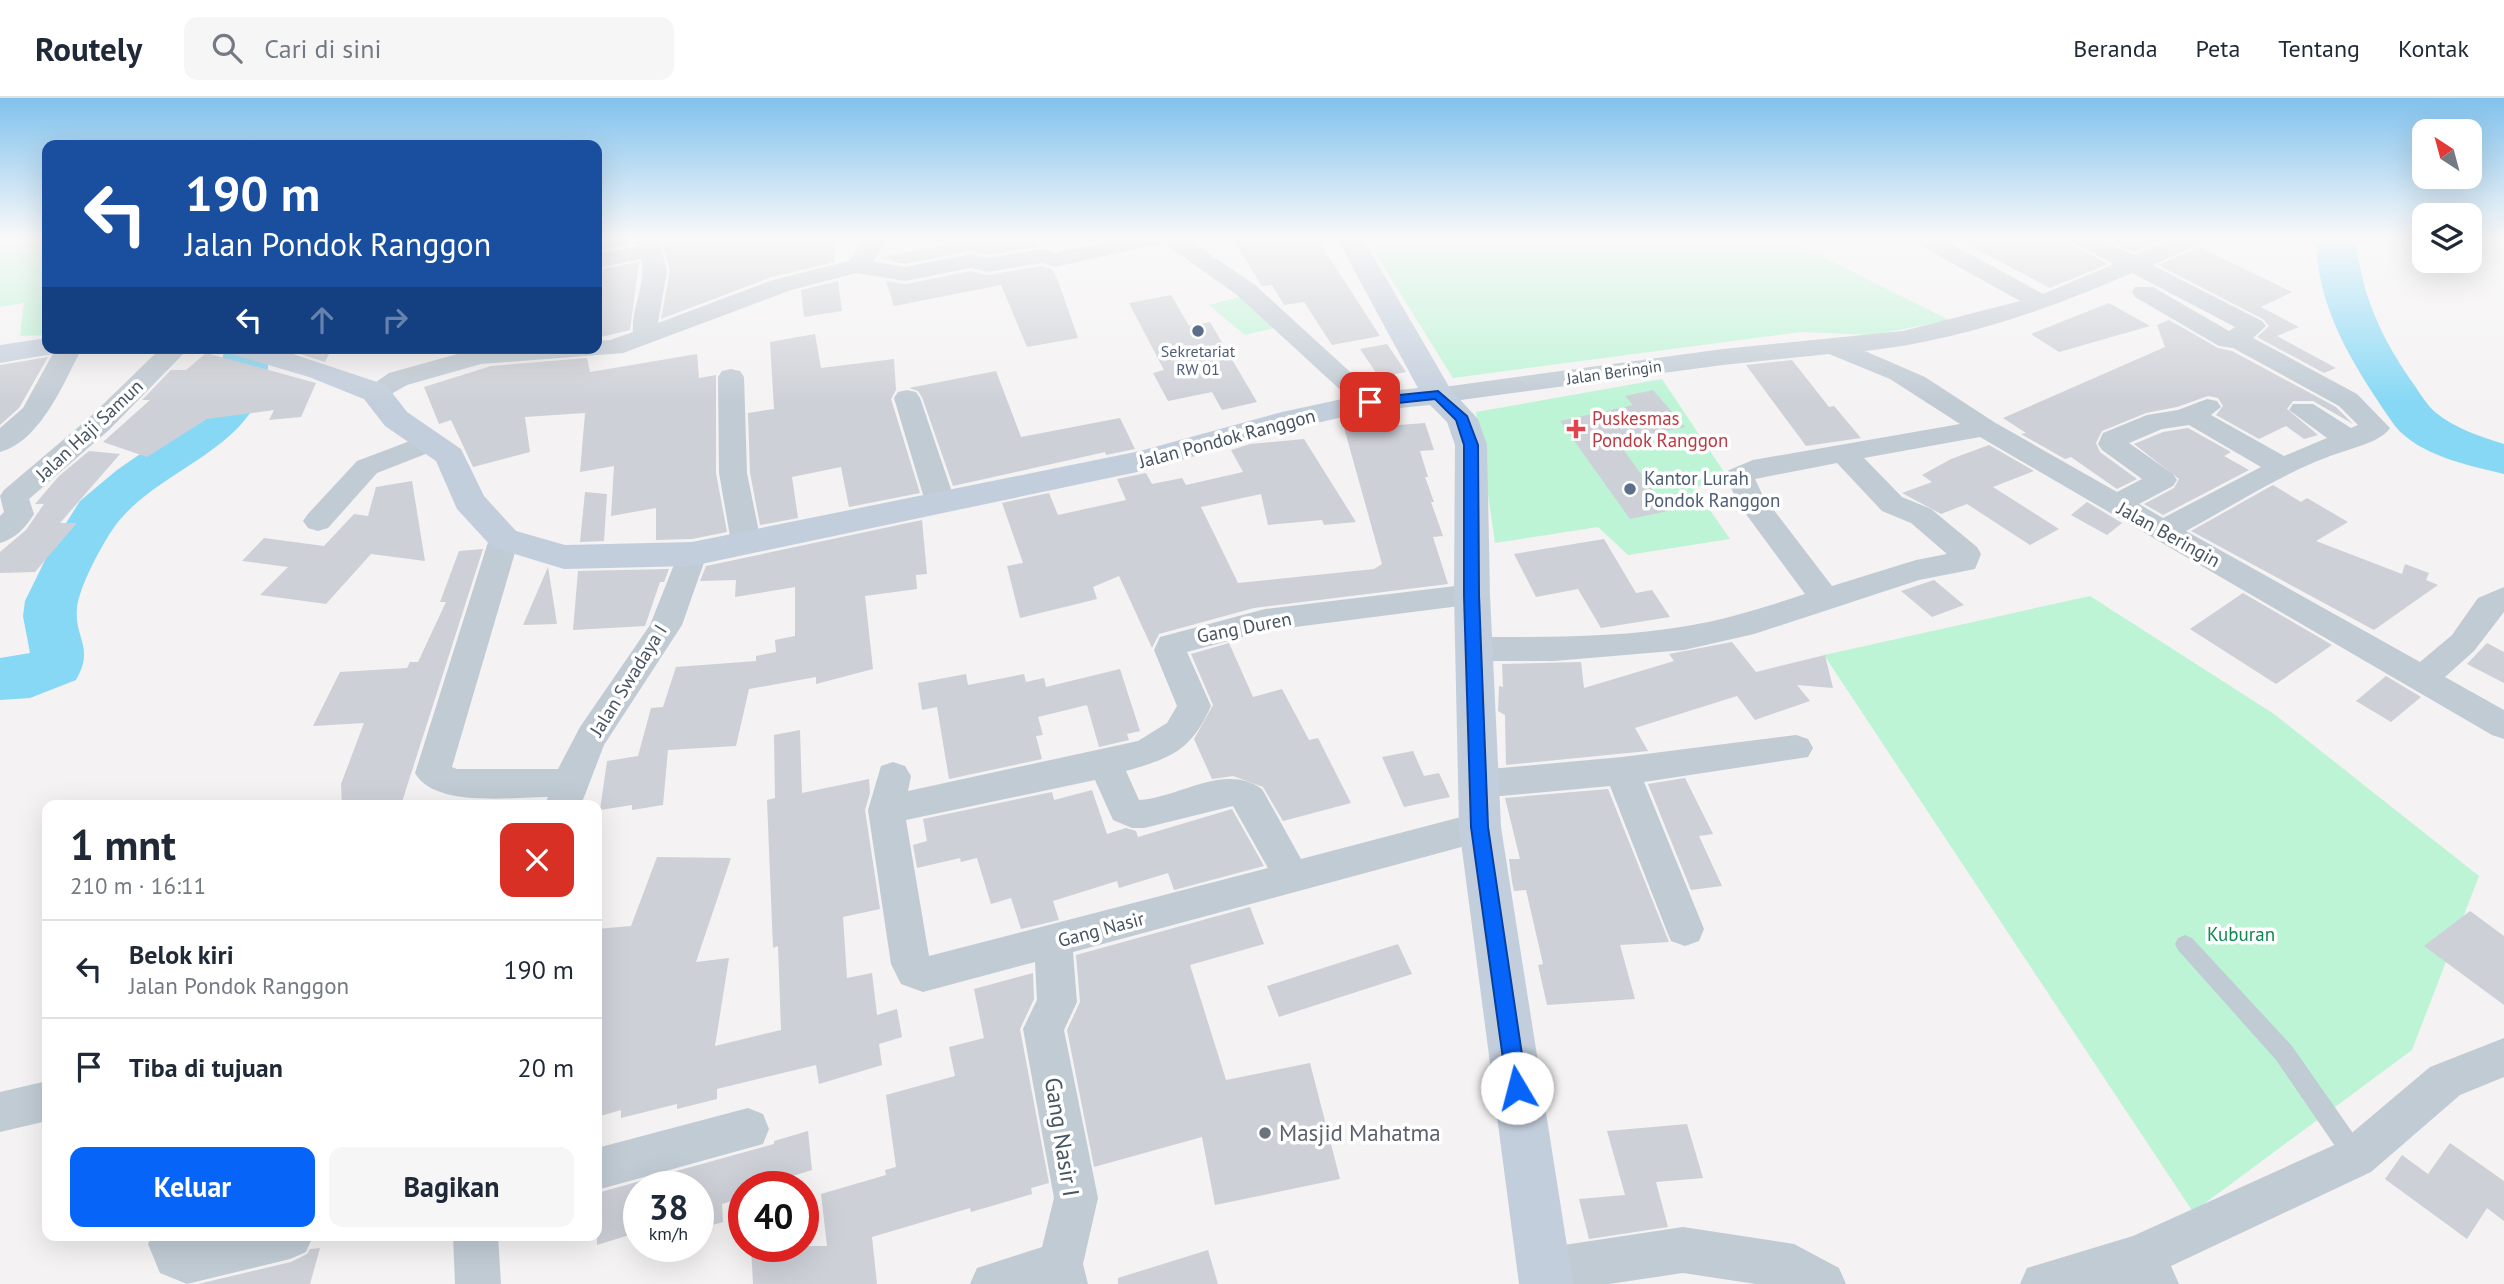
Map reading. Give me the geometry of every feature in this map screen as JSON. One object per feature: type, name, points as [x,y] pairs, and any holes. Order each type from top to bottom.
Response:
[{"type":"street","points":[[646,336],[643,324],[651,292]]},
{"type":"street","points":[[602,349],[614,348],[762,292]]},
{"type":"street","points":[[1249,292],[1370,402]]},
{"type":"street","points":[[1380,292],[1438,395],[1462,419],[1471,445],[1472,595],[1480,827],[1545,1278],[1683,1250],[1794,1267],[1824,1284]]},
{"type":"street","points":[[2023,292],[2042,303]]},
{"type":"street","name":"Jalan Beringin","points":[[1438,395],[1723,357],[1904,339],[2042,303],[2068,292]]},
{"type":"street","points":[[2154,292],[2225,342],[2335,392],[2358,408],[2376,428],[2351,441],[2283,467],[2164,530]]},
{"type":"street","points":[[0,354],[42,348]]},
{"type":"street","name":"Jalan Beringin","points":[[1832,348],[1894,369],[1919,382],[1984,428],[2504,726]]},
{"type":"street","points":[[0,443],[34,413],[66,354]]},
{"type":"street","name":"Jalan Haji Samun","points":[[8,516],[15,498],[99,425],[170,354]]},
{"type":"street","points":[[273,354],[320,371],[386,386],[479,356],[513,354]]},
{"type":"street","points":[[405,354],[386,386],[396,419],[450,456],[469,501],[504,539],[433,773],[452,783],[566,794]]},
{"type":"street","points":[[731,377],[733,473],[746,542]]},
{"type":"street","name":"Jalan Pondok Ranggon","points":[[504,539],[564,557],[692,554],[1142,461],[1293,419],[1370,402],[1438,395]]},
{"type":"street","points":[[906,398],[940,501]]},
{"type":"street","points":[[2303,410],[2351,441]]},
{"type":"street","points":[[2117,504],[2164,480],[2120,451],[2112,444],[2113,439],[2157,421],[2199,411],[2283,467]]},
{"type":"street","points":[[1827,601],[1750,499],[1739,476],[1753,470],[1984,428]]},
{"type":"street","points":[[318,521],[367,467],[431,442]]},
{"type":"street","points":[[1474,649],[1554,649],[1684,638],[1743,626],[1916,570],[1955,565],[1967,558],[1959,545],[1921,516],[1892,504],[1845,455]]},
{"type":"street","name":"Jalan Swadaya I","points":[[566,794],[606,711],[662,632],[692,554]]},
{"type":"street","name":"Gang Duren","points":[[1105,764],[1174,741],[1188,723],[1194,706],[1170,650],[1177,641],[1265,620],[1472,595]]},
{"type":"street","points":[[2422,679],[2463,643],[2489,606],[2504,598]]},
{"type":"street","points":[[1479,784],[1622,771],[1796,748]]},
{"type":"street","points":[[1105,764],[1126,810],[1132,814],[1230,792],[1241,793],[1249,799],[1292,878]]},
{"type":"street","name":"Gang Nasir","points":[[1105,764],[889,793],[915,972],[923,975],[1054,942],[1480,827]]},
{"type":"street","points":[[1622,771],[1685,929]]},
{"type":"street","name":"Gang Nasir I","points":[[993,1284],[1063,1274],[1076,1198],[1043,1029],[1056,1003],[1054,942]]},
{"type":"street","points":[[2043,1284],[2146,1271],[2356,1157],[2445,1081],[2504,1057]]},
{"type":"street","points":[[0,1112],[42,1102]]},
{"type":"street","points":[[602,1168],[748,1129]]},
{"type":"street","points":[[173,1241],[176,1257],[187,1261],[269,1241]]},
{"type":"street","points":[[475,1241],[478,1284]]},
{"type":"lane","points":[[2185,944],[2284,1053],[2356,1157]]},
{"type":"green space","points":[[0,292],[42,292],[42,335],[20,336],[24,303],[0,307]]},
{"type":"green space","points":[[1400,292],[1894,292],[1949,320],[1873,335],[1800,332],[1453,378]]},
{"type":"green space","points":[[1240,297],[1278,327],[1245,335],[1209,305]]},
{"type":"green space","points":[[1662,379],[1730,481],[1694,487],[1730,539],[1628,555],[1598,527],[1495,543],[1476,412]]},
{"type":"green space","name":"Kuburan","points":[[2090,596],[2274,714],[2479,876],[2412,1050],[2193,1212],[1824,655]]},
{"type":"building","points":[[602,292],[635,292],[630,330],[602,337]]},
{"type":"building","points":[[666,292],[731,292],[661,319]]},
{"type":"building","points":[[801,292],[840,292],[842,311],[804,317]]},
{"type":"building","points":[[890,292],[964,292],[894,306]]},
{"type":"building","points":[[1004,292],[1062,292],[1078,338],[1027,347]]},
{"type":"building","points":[[1276,292],[1352,292],[1380,336],[1332,345],[1304,302],[1284,305]]},
{"type":"building","points":[[2211,292],[2291,292],[2261,307],[2299,327],[2277,336],[2336,368],[2324,373],[2257,337],[2269,326],[2263,319]]},
{"type":"building","points":[[1171,295],[1189,326],[1210,322],[1257,402],[1222,410],[1212,392],[1168,401],[1153,373],[1164,370],[1129,303]]},
{"type":"building","points":[[2109,303],[2150,326],[2059,352],[2031,334]]},
{"type":"building","points":[[2169,320],[2218,348],[2232,351],[2336,407],[2353,424],[2313,401],[2293,401],[2287,409],[2318,435],[2304,439],[2286,426],[2259,439],[2216,415],[2223,406],[2218,398],[2208,396],[2177,407],[2146,413],[2102,431],[2096,443],[2100,452],[2137,479],[2117,489],[2071,457],[2065,459],[2021,434],[2026,433],[2003,418],[2165,347],[2157,325]]},
{"type":"building","points":[[815,334],[821,368],[894,359],[896,390],[891,399],[920,493],[849,507],[841,467],[792,477],[798,518],[760,525],[750,473],[748,413],[774,409],[770,342]]},
{"type":"building","points":[[1387,344],[1406,372],[1379,377],[1360,349]]},
{"type":"building","points":[[205,354],[210,354],[316,383],[301,417],[269,420],[274,410],[207,419],[147,457],[103,442],[150,400],[142,400],[171,370],[186,370]]},
{"type":"building","points":[[300,354],[329,354],[325,362]]},
{"type":"building","points":[[697,354],[699,378],[716,375],[716,473],[727,532],[692,539],[656,540],[656,508],[611,516],[614,466],[580,472],[585,413],[525,417],[530,452],[473,467],[451,420],[439,424],[424,387],[491,366],[587,358],[590,372]]},
{"type":"building","points":[[48,357],[19,408],[0,425],[0,365]]},
{"type":"building","points":[[1792,360],[1829,407],[1834,406],[1861,438],[1806,446],[1746,365]]},
{"type":"building","points":[[996,371],[1021,437],[1120,418],[1135,449],[1106,455],[1105,452],[953,486],[922,397],[918,391],[909,388]]},
{"type":"building","points":[[1653,390],[1685,427],[1617,441],[1668,511],[1630,519],[1560,421],[1633,405],[1625,396]]},
{"type":"building","points":[[1384,421],[1385,426],[1425,423],[1434,450],[1420,451],[1434,502],[1431,502],[1443,536],[1433,537],[1448,584],[1254,608],[1159,634],[1152,648],[1119,576],[1093,587],[1097,599],[1020,618],[1007,566],[1023,563],[1002,503],[1049,493],[1058,515],[1126,500],[1117,479],[1146,473],[1152,484],[1182,478],[1186,485],[1243,472],[1231,450],[1250,444],[1304,439],[1356,522],[1324,525],[1322,520],[1268,525],[1261,494],[1201,507],[1238,583],[1374,569],[1382,564],[1343,424]]},
{"type":"building","points":[[2188,428],[2231,452],[2224,456],[2249,470],[2163,515],[2144,504],[2174,488],[2179,479],[2134,444],[2163,432]]},
{"type":"building","points":[[1989,445],[2034,471],[1993,487],[2059,529],[2030,545],[1967,504],[1941,514],[1902,493],[1932,482],[1922,475],[1951,459]]},
{"type":"building","points":[[89,451],[120,454],[60,523],[77,523],[35,572],[0,573],[0,552],[26,530],[44,504],[35,504],[59,476]]},
{"type":"building","points":[[412,481],[425,561],[371,554],[326,604],[260,595],[288,567],[242,561],[264,538],[324,546],[354,514],[368,516],[376,487]]},
{"type":"building","points":[[2273,485],[2301,502],[2307,498],[2348,522],[2316,541],[2402,574],[2405,564],[2429,573],[2426,580],[2438,585],[2374,630],[2191,531]]},
{"type":"building","points":[[585,492],[607,494],[604,541],[580,542]]},
{"type":"building","points":[[2087,502],[2122,523],[2107,535],[2071,515]]},
{"type":"building","points":[[922,520],[927,574],[916,575],[917,589],[865,596],[873,669],[816,684],[816,677],[749,689],[736,746],[668,750],[663,805],[632,810],[632,805],[602,810],[607,761],[638,756],[651,708],[663,707],[676,667],[756,661],[756,656],[776,652],[775,640],[795,636],[795,587],[735,597],[736,580],[700,581],[706,566]]},
{"type":"building","points":[[1604,539],[1636,593],[1652,590],[1670,617],[1601,628],[1578,589],[1536,597],[1514,554]]},
{"type":"building","points":[[483,549],[403,800],[342,800],[341,784],[364,723],[313,726],[340,672],[407,668],[410,662],[418,662],[446,602],[440,602],[459,551]]},
{"type":"building","points":[[548,567],[557,624],[523,625]]},
{"type":"building","points":[[669,569],[664,582],[660,582],[645,626],[573,630],[578,571]]},
{"type":"building","points":[[1934,580],[1964,605],[1932,617],[1901,591]]},
{"type":"building","points":[[2243,593],[2332,645],[2276,684],[2190,629]]},
{"type":"building","points":[[1732,642],[1756,672],[1825,655],[1833,688],[1797,685],[1810,701],[1755,720],[1737,696],[1635,728],[1648,751],[1506,765],[1505,715],[1498,711],[1499,686],[1503,687],[1502,664],[1581,662],[1584,688],[1674,661],[1669,654]]},
{"type":"building","points":[[1229,643],[1253,697],[1282,689],[1309,740],[1318,738],[1351,803],[1283,821],[1263,787],[1233,776],[1212,779],[1194,739],[1213,705],[1191,654]]},
{"type":"building","points":[[2487,643],[2504,652],[2504,683],[2467,664]]},
{"type":"building","points":[[1120,669],[1140,731],[1127,734],[1129,740],[1099,747],[1087,705],[1038,717],[1043,735],[1036,736],[1042,759],[949,779],[937,707],[922,710],[918,683],[966,674],[968,685],[1024,674],[1026,682],[1044,678],[1046,687]]},
{"type":"building","points":[[2386,676],[2421,697],[2391,722],[2356,701]]},
{"type":"building","points":[[800,730],[802,793],[869,779],[870,793],[865,810],[880,909],[843,917],[847,978],[872,973],[877,1015],[897,1009],[902,1037],[879,1044],[882,1065],[819,1084],[816,1065],[717,1089],[717,1099],[677,1109],[677,1104],[621,1118],[621,1110],[602,1116],[602,929],[631,926],[657,857],[731,858],[696,962],[729,958],[715,1046],[781,1030],[778,946],[773,948],[767,800],[775,798],[774,735]]},
{"type":"building","points":[[1413,751],[1424,776],[1439,773],[1450,797],[1404,807],[1382,757]]},
{"type":"building","points":[[1685,778],[1713,834],[1699,836],[1722,886],[1691,890],[1648,784]]},
{"type":"building","points":[[1608,789],[1669,942],[1620,945],[1635,999],[1547,1005],[1538,965],[1543,964],[1526,890],[1514,891],[1512,882],[1509,859],[1520,859],[1505,798]]},
{"type":"building","points":[[1092,790],[1107,834],[1126,828],[1136,831],[1138,837],[1232,809],[1264,866],[1174,890],[1168,873],[1119,888],[1117,881],[1053,901],[1059,920],[1021,929],[1011,898],[991,904],[977,858],[961,862],[960,858],[917,868],[913,845],[927,841],[923,819],[1052,792],[1054,800]]},
{"type":"building","points":[[1250,907],[1264,944],[1190,965],[1226,1080],[1310,1063],[1340,1179],[1215,1205],[1202,1137],[1094,1167],[1067,1030],[1080,1002],[1076,955]]},
{"type":"building","points":[[2470,911],[2504,936],[2504,1005],[2424,946]]},
{"type":"building","points":[[1398,944],[1412,974],[1279,1017],[1267,986]]},
{"type":"building","points":[[1033,973],[1034,999],[1020,1029],[1049,1183],[1031,1188],[1032,1194],[971,1212],[970,1208],[872,1237],[877,1284],[753,1284],[752,1262],[819,1262],[819,1246],[827,1246],[821,1194],[886,1175],[885,1170],[896,1167],[886,1095],[955,1076],[949,1047],[984,1038],[974,989]]},
{"type":"building","points":[[1687,1124],[1703,1178],[1656,1182],[1668,1227],[1589,1239],[1579,1199],[1625,1195],[1607,1131]]},
{"type":"building","points":[[808,1131],[812,1170],[728,1171],[728,1202],[722,1204],[723,1222],[714,1225],[714,1171],[676,1171],[774,1144],[774,1141]]},
{"type":"building","points":[[2450,1143],[2504,1181],[2504,1221],[2487,1208],[2467,1239],[2385,1179],[2402,1155],[2428,1174]]},
{"type":"building","points":[[623,1186],[623,1237],[597,1245],[597,1241],[602,1241],[602,1192]]},
{"type":"building","points":[[320,1248],[310,1284],[198,1284],[291,1262],[307,1254],[310,1249]]},
{"type":"building","points":[[1208,1250],[1218,1284],[1118,1284],[1118,1278]]},
{"type":"waterway","points":[[2344,292],[2365,343],[2412,416],[2420,424],[2450,441],[2504,459]]},
{"type":"waterway","points":[[0,679],[30,677],[56,665],[58,651],[50,608],[63,575],[87,530],[98,513],[114,497],[202,434],[220,417],[235,399],[243,380],[245,354]]},
{"type":"place","name":"Sekretariat RW 01","points":[[1198,331]]},
{"type":"place","name":"Puskesmas Pondok Ranggon","points":[[1576,429]]},
{"type":"place","name":"Kantor Lurah Pondok Ranggon","points":[[1630,489]]},
{"type":"place","name":"Masjid Mahatma","points":[[1265,1133]]},
{"type":"route","points":[[1370,402],[1438,395],[1462,419],[1471,445],[1472,595],[1480,827],[1517,1088]]}]
